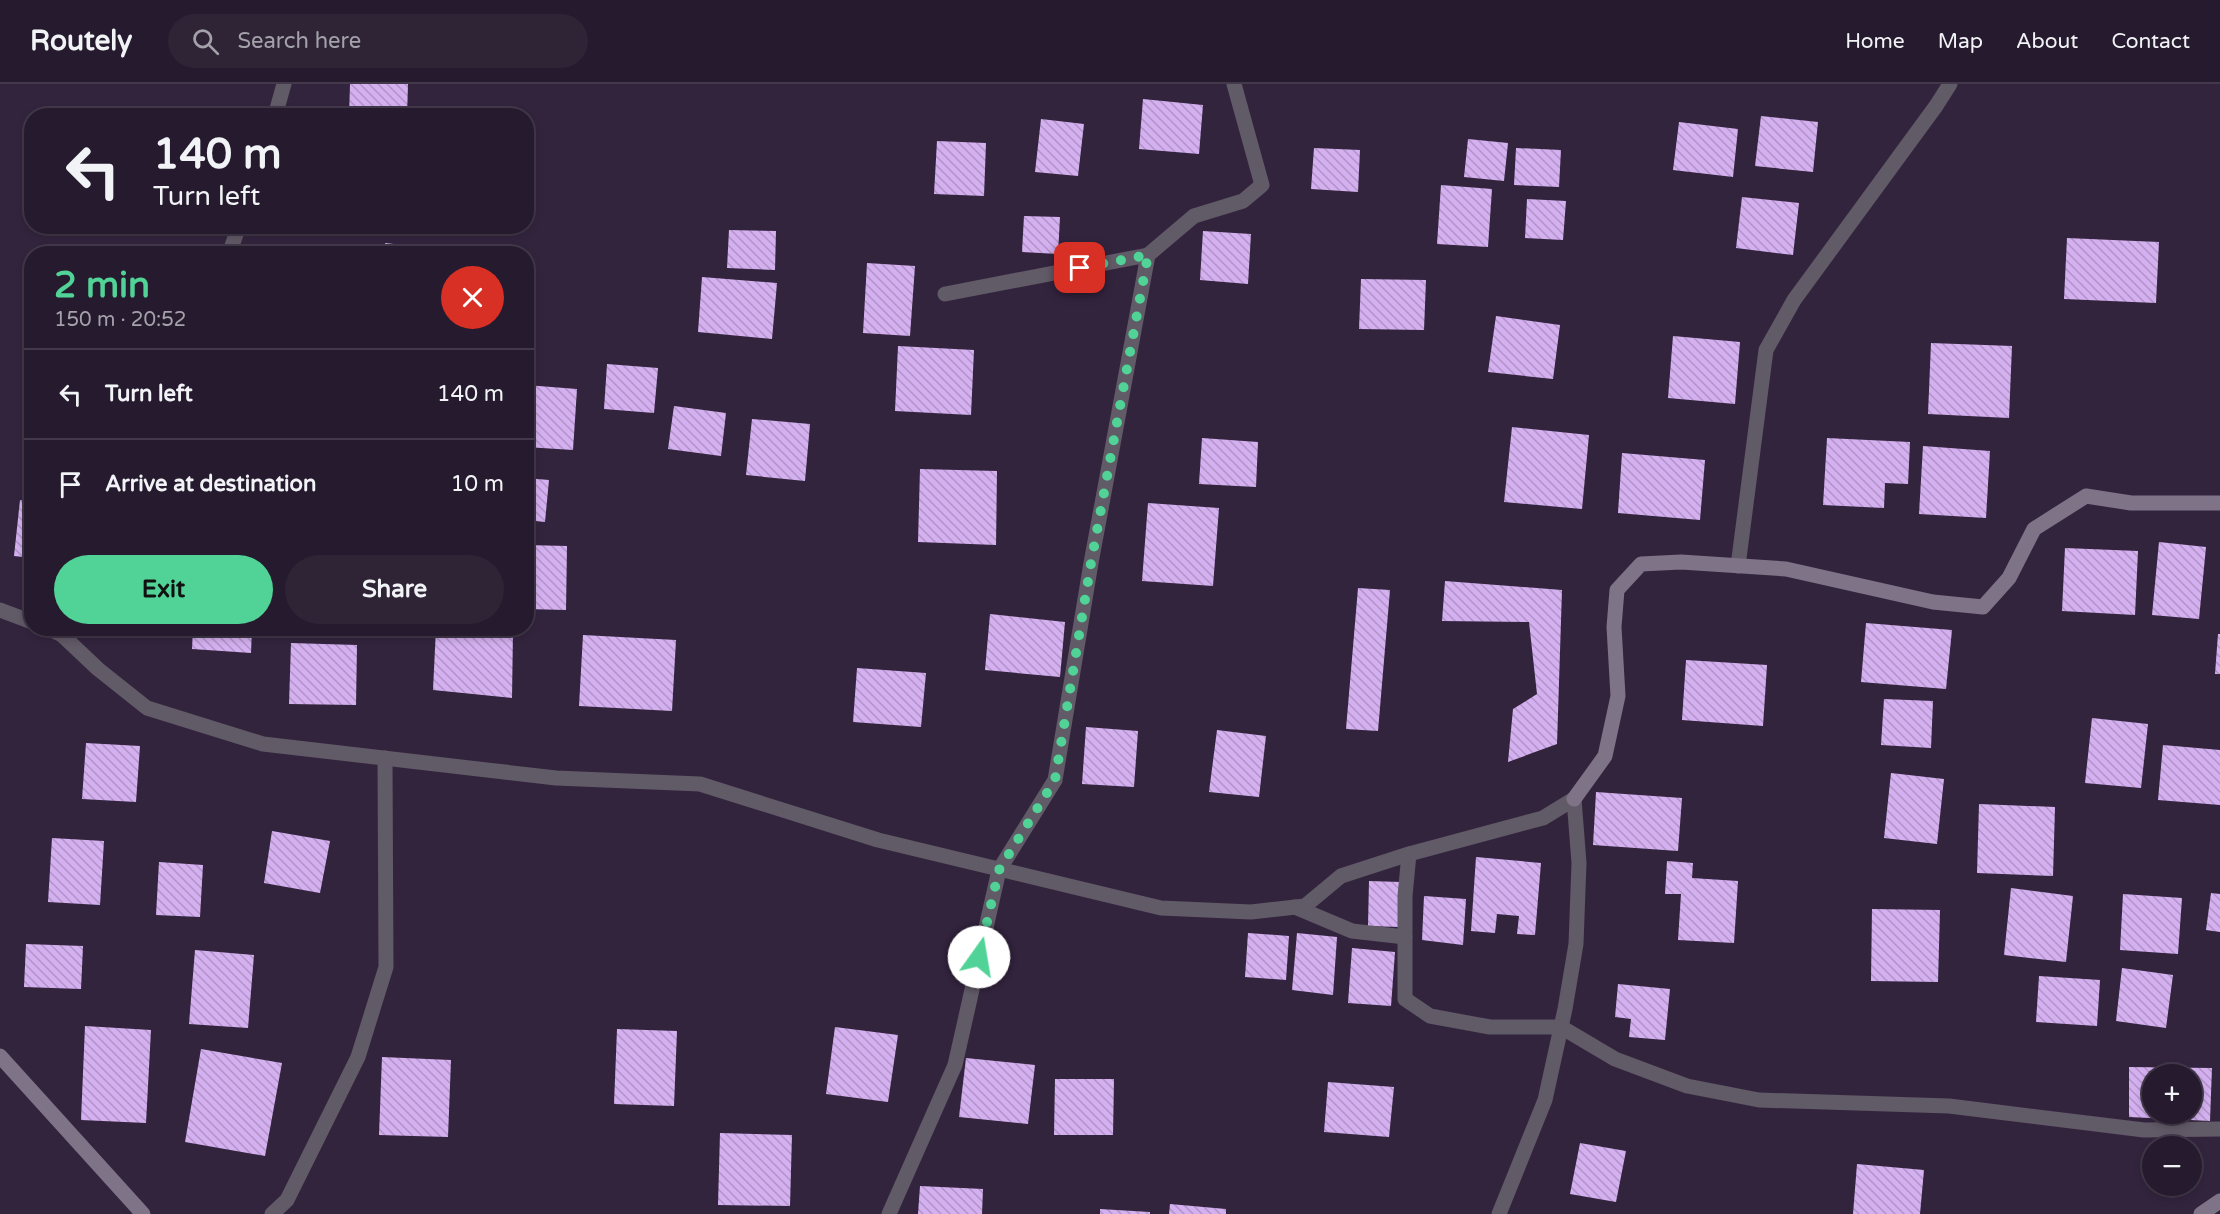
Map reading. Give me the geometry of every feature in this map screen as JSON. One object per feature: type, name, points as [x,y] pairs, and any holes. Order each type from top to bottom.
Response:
[{"type":"street","points":[[277,108],[284,84]]},
{"type":"street","points":[[945,294],[1148,255],[1194,216],[1243,201],[1262,185],[1234,84]]},
{"type":"street","points":[[1738,566],[1766,350],[1794,300],[1950,84]]},
{"type":"street","points":[[889,1214],[955,1065],[999,870],[1055,780],[1091,563],[1148,255]]},
{"type":"street","points":[[73,636],[98,669],[147,708],[263,744],[556,778],[700,784],[878,840],[1161,908],[1251,912],[1305,906],[1341,876],[1409,854],[1543,818],[1574,799],[1605,756],[1618,696],[1614,627],[1617,590],[1641,564],[1681,562],[1786,569],[1933,602],[1983,607],[2009,578],[2034,529],[2086,496],[2130,503],[2220,502]]},
{"type":"street","points":[[0,610],[24,619]]},
{"type":"street","points":[[272,1214],[287,1200],[358,1057],[386,967],[385,758]]},
{"type":"street","points":[[1499,1214],[1545,1100],[1576,944],[1579,863],[1574,799]]},
{"type":"street","points":[[1409,854],[1404,896],[1405,999],[1430,1016],[1491,1027],[1561,1027],[1615,1059],[1686,1086],[1759,1100],[1948,1106],[2144,1130],[2220,1129]]},
{"type":"street","points":[[1295,907],[1352,931],[1404,937]]},
{"type":"street","points":[[0,1056],[143,1214]]},
{"type":"street","points":[[2201,1214],[2220,1201]]},
{"type":"building","points":[[350,84],[408,84],[407,108],[349,108]]},
{"type":"building","points":[[1143,99],[1203,105],[1199,154],[1139,149]]},
{"type":"building","points":[[1761,116],[1818,122],[1813,172],[1755,166]]},
{"type":"building","points":[[1041,119],[1084,124],[1078,176],[1035,172]]},
{"type":"building","points":[[1679,122],[1738,129],[1733,177],[1673,170]]},
{"type":"building","points":[[1468,139],[1508,143],[1504,181],[1464,177]]},
{"type":"building","points":[[937,141],[986,143],[984,196],[934,194]]},
{"type":"building","points":[[1314,148],[1360,150],[1358,192],[1311,189]]},
{"type":"building","points":[[1516,148],[1561,150],[1559,187],[1514,185]]},
{"type":"building","points":[[1441,185],[1492,189],[1488,247],[1437,244]]},
{"type":"building","points":[[1742,197],[1799,203],[1793,255],[1736,248]]},
{"type":"building","points":[[1527,199],[1566,201],[1563,240],[1525,238]]},
{"type":"building","points":[[1024,216],[1060,217],[1058,254],[1022,252]]},
{"type":"building","points":[[729,230],[776,231],[775,270],[727,268]]},
{"type":"building","points":[[1203,231],[1251,234],[1248,284],[1200,280]]},
{"type":"building","points":[[2067,238],[2159,242],[2156,303],[2064,299]]},
{"type":"building","points":[[385,243],[412,246],[385,246]]},
{"type":"building","points":[[867,263],[915,266],[910,336],[863,333]]},
{"type":"building","points":[[702,277],[777,283],[772,339],[698,332]]},
{"type":"building","points":[[1361,279],[1426,280],[1424,330],[1359,329]]},
{"type":"building","points":[[1496,316],[1560,325],[1553,379],[1488,372]]},
{"type":"building","points":[[1673,336],[1740,342],[1735,404],[1668,398]]},
{"type":"building","points":[[1931,343],[2012,346],[2009,418],[1928,414]]},
{"type":"building","points":[[898,346],[974,350],[971,415],[895,411]]},
{"type":"building","points":[[607,364],[658,368],[654,413],[604,409]]},
{"type":"building","points":[[534,386],[577,389],[573,450],[534,448]]},
{"type":"building","points":[[674,406],[726,413],[721,456],[668,449]]},
{"type":"building","points":[[752,419],[810,424],[805,481],[746,475]]},
{"type":"building","points":[[1512,427],[1589,435],[1582,509],[1504,502]]},
{"type":"building","points":[[1202,438],[1258,442],[1256,487],[1199,484]]},
{"type":"building","points":[[1827,438],[1910,442],[1908,484],[1885,483],[1884,508],[1823,505]]},
{"type":"building","points":[[1923,446],[1990,451],[1986,518],[1919,514]]},
{"type":"building","points":[[1622,453],[1705,460],[1700,520],[1618,513]]},
{"type":"building","points":[[920,469],[997,471],[996,545],[918,542]]},
{"type":"building","points":[[534,479],[549,480],[545,522],[534,521]]},
{"type":"building","points":[[20,500],[24,501],[24,557],[14,556]]},
{"type":"building","points":[[1148,503],[1219,508],[1213,586],[1142,581]]},
{"type":"building","points":[[2159,542],[2206,547],[2199,619],[2152,615]]},
{"type":"building","points":[[534,545],[567,546],[566,610],[534,609]]},
{"type":"building","points":[[2065,548],[2138,551],[2135,615],[2062,611]]},
{"type":"building","points":[[1445,581],[1562,590],[1557,744],[1508,762],[1513,709],[1537,694],[1529,622],[1442,621]]},
{"type":"building","points":[[1358,588],[1390,590],[1378,731],[1346,729]]},
{"type":"building","points":[[990,614],[1065,622],[1060,677],[985,670]]},
{"type":"building","points":[[1866,623],[1952,630],[1946,689],[1861,682]]},
{"type":"building","points":[[2218,634],[2220,634],[2220,674],[2215,674]]},
{"type":"building","points":[[583,635],[676,640],[672,711],[579,706]]},
{"type":"building","points":[[193,636],[252,636],[251,653],[192,649]]},
{"type":"building","points":[[436,636],[513,636],[512,698],[433,690]]},
{"type":"building","points":[[291,643],[357,645],[356,705],[289,704]]},
{"type":"building","points":[[1686,660],[1767,665],[1763,726],[1682,720]]},
{"type":"building","points":[[857,668],[926,673],[921,727],[853,722]]},
{"type":"building","points":[[1884,699],[1933,701],[1931,748],[1881,745]]},
{"type":"building","points":[[2092,718],[2148,724],[2141,788],[2085,783]]},
{"type":"building","points":[[1086,727],[1138,731],[1134,787],[1082,784]]},
{"type":"building","points":[[1217,730],[1266,736],[1259,797],[1209,792]]},
{"type":"building","points":[[86,743],[140,746],[136,802],[82,799]]},
{"type":"building","points":[[2163,745],[2220,750],[2220,805],[2158,800]]},
{"type":"building","points":[[1891,773],[1944,779],[1937,844],[1884,838]]},
{"type":"building","points":[[1596,792],[1682,798],[1678,851],[1593,845]]},
{"type":"building","points":[[1979,804],[2055,807],[2053,876],[1977,873]]},
{"type":"building","points":[[272,831],[330,841],[320,893],[264,883]]},
{"type":"building","points":[[52,838],[104,841],[100,905],[48,902]]},
{"type":"building","points":[[1476,857],[1541,863],[1535,935],[1517,934],[1519,916],[1497,914],[1495,933],[1471,931]]},
{"type":"building","points":[[1667,861],[1693,863],[1692,878],[1738,881],[1734,943],[1678,940],[1681,894],[1665,894]]},
{"type":"building","points":[[159,862],[203,865],[200,917],[156,915]]},
{"type":"building","points":[[1369,881],[1401,882],[1399,927],[1368,926]]},
{"type":"building","points":[[2011,888],[2073,896],[2066,962],[2004,955]]},
{"type":"building","points":[[2211,893],[2220,894],[2220,932],[2206,930]]},
{"type":"building","points":[[2123,894],[2182,898],[2178,954],[2120,950]]},
{"type":"building","points":[[1424,896],[1466,899],[1463,945],[1422,940]]},
{"type":"building","points":[[1872,909],[1940,910],[1938,982],[1871,981]]},
{"type":"building","points":[[1248,933],[1289,936],[1286,980],[1245,977]]},
{"type":"building","points":[[1297,933],[1337,937],[1333,995],[1292,990]]},
{"type":"building","points":[[26,944],[83,946],[81,989],[24,987]]},
{"type":"building","points":[[1352,948],[1395,952],[1391,1006],[1348,1003]]},
{"type":"building","points":[[195,950],[254,955],[248,1028],[189,1024]]},
{"type":"building","points":[[2122,968],[2173,975],[2166,1028],[2116,1021]]},
{"type":"building","points":[[2039,976],[2100,980],[2097,1026],[2036,1022]]},
{"type":"building","points":[[1618,984],[1670,989],[1665,1040],[1629,1037],[1631,1019],[1615,1017]]},
{"type":"building","points":[[85,1026],[151,1030],[146,1123],[81,1120]]},
{"type":"building","points":[[835,1027],[898,1035],[888,1102],[826,1094]]},
{"type":"building","points":[[617,1029],[677,1031],[674,1106],[614,1104]]},
{"type":"building","points":[[201,1049],[282,1063],[265,1156],[185,1142]]},
{"type":"building","points":[[382,1057],[451,1060],[448,1137],[379,1135]]},
{"type":"building","points":[[966,1058],[1035,1065],[1028,1124],[959,1117]]},
{"type":"building","points":[[2129,1067],[2142,1067],[2142,1118],[2129,1117]]},
{"type":"building","points":[[2202,1068],[2212,1068],[2210,1121],[2202,1121]]},
{"type":"building","points":[[1055,1079],[1114,1079],[1113,1135],[1054,1135]]},
{"type":"building","points":[[1328,1082],[1394,1087],[1389,1137],[1324,1132]]},
{"type":"building","points":[[720,1133],[792,1135],[790,1206],[718,1205]]},
{"type":"building","points":[[1580,1143],[1626,1151],[1616,1202],[1570,1194]]},
{"type":"building","points":[[1857,1164],[1924,1170],[1920,1214],[1853,1214]]},
{"type":"building","points":[[920,1186],[983,1189],[982,1214],[918,1214]]},
{"type":"building","points":[[1170,1204],[1226,1209],[1226,1214],[1169,1214]]},
{"type":"building","points":[[1100,1209],[1150,1212],[1150,1214],[1100,1214]]},
{"type":"route","points":[[979,957],[999,870],[1055,780],[1091,563],[1148,255],[1080,268]]}]
